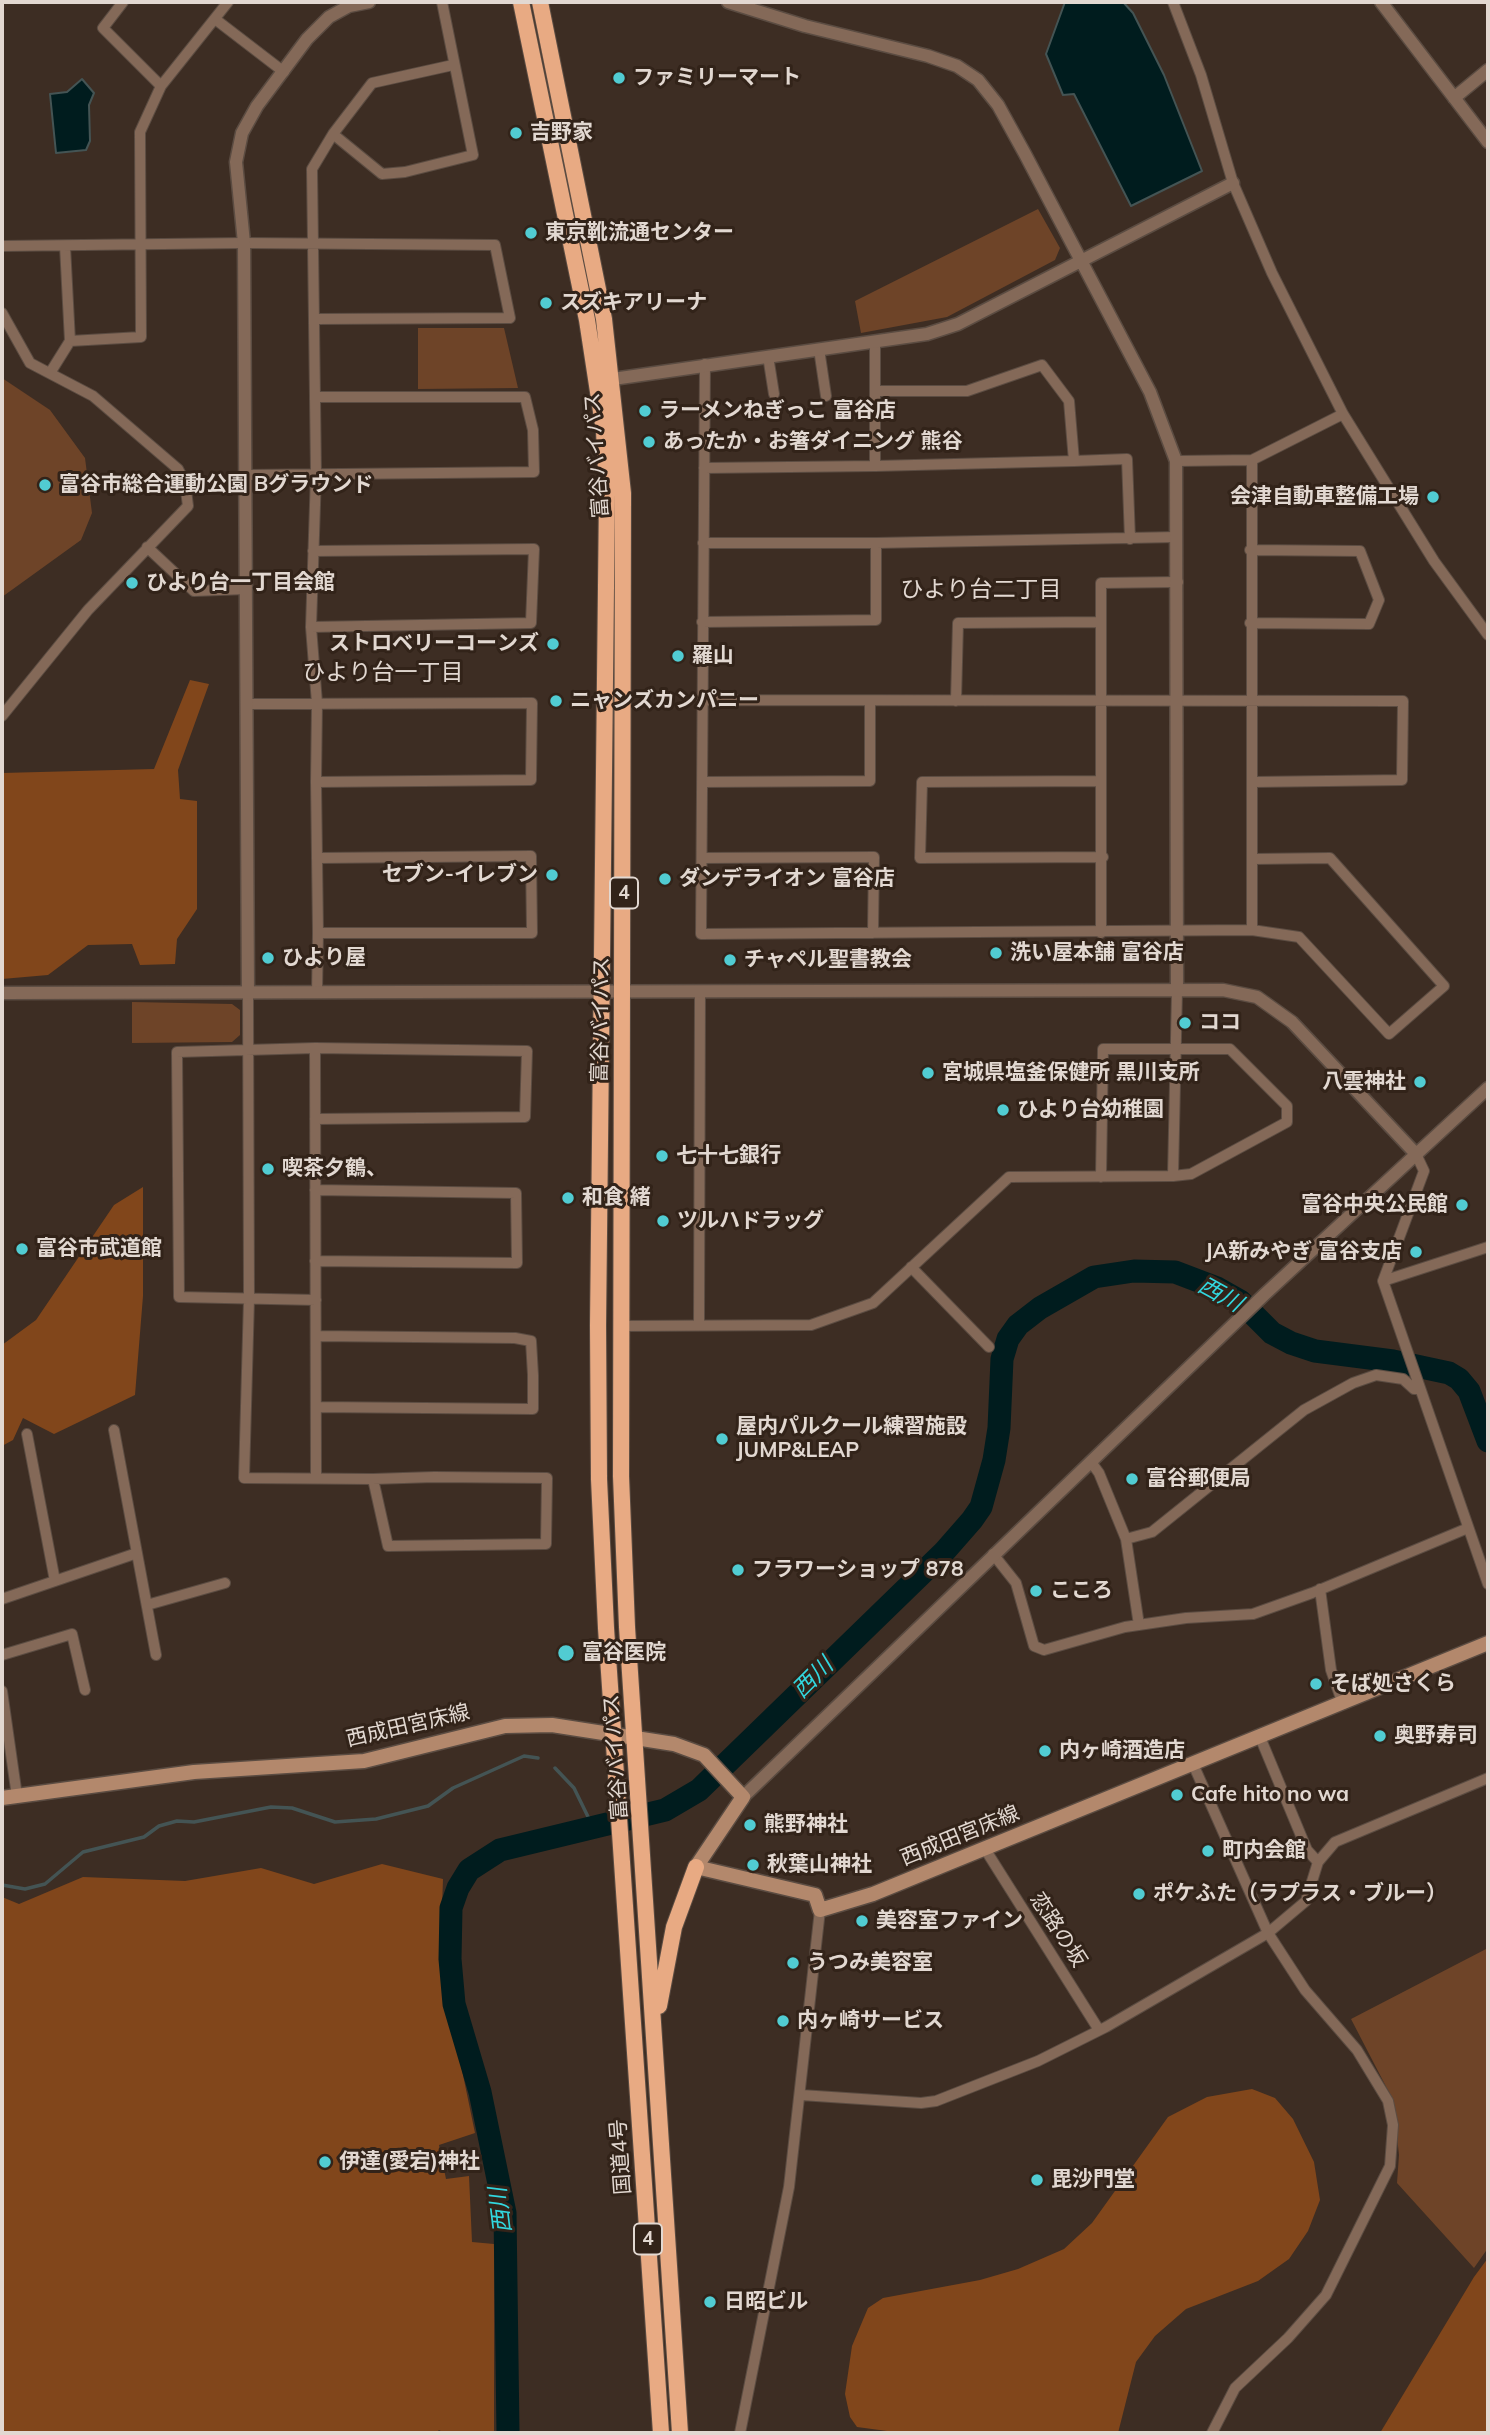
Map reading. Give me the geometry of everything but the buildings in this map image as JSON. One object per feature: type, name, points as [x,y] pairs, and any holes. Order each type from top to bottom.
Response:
[{"type":"highway","name":"富谷バイパス","points":[[521,2],[587,320],[604,431],[607,494],[600,1479],[634,2045]]},
{"type":"highway","name":"富谷バイパス","points":[[540,2],[591,242],[613,379],[622,481],[624,554],[620,1326],[623,1554],[654,2046]]},
{"type":"highway","points":[[654,2046],[664,1965],[674,1927],[696,1867]]},
{"type":"highway","name":"国道4号","points":[[634,2045],[661,2433]]},
{"type":"highway","name":"国道4号","points":[[654,2046],[680,2433]]},
{"type":"main road","name":"西成田宮床線","points":[[820,1910],[873,1894],[1488,1643]]},
{"type":"main road","name":"西成田宮床線","points":[[2,1798],[194,1772],[364,1761],[505,1726],[552,1725],[674,1744],[704,1755],[738,1792]]},
{"type":"main road","points":[[738,1792],[696,1867],[815,1895],[820,1910]]},
{"type":"street","points":[[123,2],[103,28],[161,86]]},
{"type":"street","points":[[70,341],[141,337],[140,132],[161,86],[228,2]]},
{"type":"street","points":[[369,2],[349,6],[329,17],[307,39],[257,106],[242,133],[236,162],[244,243],[246,589],[249,1299],[243,1478],[547,1478],[546,1544],[388,1546],[373,1479]]},
{"type":"street","points":[[333,134],[382,174],[405,172],[473,155],[442,2]]},
{"type":"street","points":[[728,2],[805,26],[928,56],[957,66],[978,80],[1009,125],[1150,392],[1176,461],[1178,932],[1172,1177]]},
{"type":"street","points":[[1173,2],[1201,75],[1233,183],[1272,273],[1343,414],[1434,561],[1488,635]]},
{"type":"street","points":[[1381,2],[1488,142]]},
{"type":"street","points":[[215,19],[284,72]]},
{"type":"street","points":[[317,993],[317,703],[311,627],[316,474],[312,169],[333,134],[372,83],[453,65]]},
{"type":"street","points":[[1454,98],[1488,70]]},
{"type":"street","points":[[613,379],[927,334],[958,324],[1233,183]]},
{"type":"street","points":[[2,246],[244,243],[495,245],[510,318],[315,319]]},
{"type":"street","points":[[50,373],[70,341],[65,246]]},
{"type":"street","points":[[2,313],[30,363],[93,396],[178,469],[185,484],[188,506],[88,610],[2,716]]},
{"type":"street","points":[[875,342],[875,466]]},
{"type":"street","points":[[819,349],[826,396]]},
{"type":"street","points":[[768,356],[774,394]]},
{"type":"street","points":[[705,364],[701,934],[1252,930],[1299,937],[1389,1034],[1444,986],[1331,858],[1253,859]]},
{"type":"street","points":[[876,391],[967,391],[1042,365],[1069,401],[1074,461]]},
{"type":"street","points":[[244,475],[534,472],[533,430],[525,397],[315,397]]},
{"type":"street","points":[[1176,461],[1252,460],[1343,414]]},
{"type":"street","points":[[704,468],[1127,459],[1130,538]]},
{"type":"street","points":[[1252,460],[1252,930]]},
{"type":"street","points":[[703,544],[1177,537]]},
{"type":"street","points":[[702,622],[876,620],[876,543]]},
{"type":"street","points":[[148,547],[194,591],[246,589]]},
{"type":"street","points":[[311,627],[531,623],[534,550],[313,551]]},
{"type":"street","points":[[1250,550],[1360,551],[1379,600],[1369,624],[1250,623]]},
{"type":"street","points":[[1101,933],[1101,583],[1178,582]]},
{"type":"street","points":[[956,701],[958,623],[1101,622]]},
{"type":"street","points":[[702,700],[1402,701],[1402,780],[1254,782]]},
{"type":"street","points":[[702,782],[870,781],[870,701]]},
{"type":"street","points":[[246,704],[532,703],[531,780],[316,782]]},
{"type":"street","points":[[1100,781],[922,782],[920,858],[1103,857]]},
{"type":"street","points":[[318,858],[531,856],[531,933],[318,933]]},
{"type":"street","points":[[702,858],[874,857],[873,933]]},
{"type":"street","points":[[2,993],[248,995],[1177,991],[1243,993],[1269,1003],[1292,1022],[1416,1154],[1424,1171],[1383,1281],[1488,1584]]},
{"type":"street","points":[[699,1324],[700,992]]},
{"type":"street","points":[[315,1048],[316,1477]]},
{"type":"street","points":[[315,1119],[525,1118],[527,1051],[315,1048],[177,1052],[179,1297],[316,1300]]},
{"type":"street","points":[[620,1326],[699,1324],[768,1327],[811,1325],[839,1318],[873,1303],[1009,1177],[1101,1177],[1172,1177],[1191,1174],[1287,1122],[1287,1105],[1230,1049],[1103,1049],[1101,1177]]},
{"type":"street","points":[[738,1792],[1091,1462],[1265,1294],[1488,1088]]},
{"type":"street","points":[[316,1190],[516,1193],[517,1263],[316,1261]]},
{"type":"street","points":[[1383,1281],[1488,1248]]},
{"type":"street","points":[[911,1267],[989,1347]]},
{"type":"street","points":[[316,1336],[515,1338],[531,1341],[533,1409],[316,1407]]},
{"type":"street","points":[[1126,1539],[1153,1532],[1304,1410],[1353,1383],[1376,1375],[1403,1379],[1414,1390],[1417,1383]]},
{"type":"street","points":[[114,1430],[156,1655]]},
{"type":"street","points":[[27,1434],[55,1581]]},
{"type":"street","points":[[1091,1462],[1099,1473],[1126,1539],[1139,1625]]},
{"type":"street","points":[[993,1554],[1016,1583],[1034,1646],[1044,1650],[1139,1625],[1253,1614],[1468,1528]]},
{"type":"street","points":[[2,1599],[137,1553]]},
{"type":"street","points":[[147,1605],[225,1583]]},
{"type":"street","points":[[1320,1589],[1331,1670],[1343,1704]]},
{"type":"street","points":[[2,1655],[72,1634],[85,1690]]},
{"type":"street","points":[[2,1691],[18,1796]]},
{"type":"street","points":[[1260,1737],[1307,1850],[1318,1862]]},
{"type":"street","points":[[1193,1765],[1268,1933],[1305,1990],[1336,2022],[1388,2101],[1394,2146],[1390,2166],[1326,2295],[1312,2313],[1235,2388],[1212,2433]]},
{"type":"street","points":[[801,2095],[921,2103],[936,2101],[1038,2061],[1099,2030],[1268,1933],[1306,1901],[1318,1862],[1335,1842],[1488,1778]]},
{"type":"street","name":"恋路の坂","points":[[985,1849],[1099,2030]]},
{"type":"street","points":[[740,2433],[779,2247],[801,2095],[820,1910]]},
{"type":"shaded area","points":[[1038,209],[1060,248],[1055,260],[947,317],[861,333],[855,301]]},
{"type":"shaded area","points":[[418,328],[504,328],[518,388],[418,389]]},
{"type":"shaded area","name":"富谷市総合運動公園 Bグラウンド","points":[[2,378],[50,410],[85,458],[92,513],[81,540],[2,597]]},
{"type":"shaded area","points":[[190,680],[209,684],[178,770],[180,799],[197,801],[197,909],[177,939],[175,964],[140,965],[132,944],[88,945],[48,975],[2,979],[2,773],[154,769]]},
{"type":"shaded area","points":[[132,1002],[232,1004],[240,1010],[240,1035],[232,1042],[132,1043]]},
{"type":"shaded area","points":[[143,1187],[143,1296],[135,1395],[54,1434],[23,1418],[13,1440],[2,1446],[2,1345],[36,1320],[114,1205]]},
{"type":"shaded area","points":[[382,1864],[443,1879],[440,1964],[475,2133],[439,2145],[446,2179],[469,2176],[472,2242],[494,2244],[494,2433],[444,2433],[439,2430],[436,2433],[2,2433],[2,1897],[19,1904],[83,1877],[185,1881],[261,1868],[314,1884]]},
{"type":"shaded area","points":[[1488,1948],[1488,2248],[1474,2268],[1397,2183],[1399,2155],[1393,2100],[1351,2019]]},
{"type":"shaded area","points":[[1252,2089],[1275,2098],[1293,2119],[1314,2162],[1320,2200],[1308,2231],[1289,2259],[1258,2281],[1186,2309],[1155,2336],[1136,2362],[1118,2433],[902,2433],[857,2427],[850,2417],[845,2394],[852,2346],[868,2308],[883,2298],[980,2280],[1018,2269],[1064,2249],[1092,2223],[1168,2117],[1207,2097]]},
{"type":"shaded area","points":[[1488,2258],[1488,2433],[1380,2433],[1474,2277]]},
{"type":"water","points":[[1065,2],[1123,2],[1133,13],[1164,75],[1202,171],[1131,206],[1074,94],[1063,95],[1046,54]]},
{"type":"water","points":[[82,79],[94,93],[89,105],[90,141],[86,150],[56,153],[50,94],[67,92]]},
{"type":"waterway","name":"西川","points":[[508,2433],[505,2213],[480,2092],[454,2004],[450,1959],[451,1908],[458,1888],[469,1870],[500,1850],[665,1810],[699,1790],[944,1552],[972,1520],[981,1507],[994,1460],[999,1428],[1002,1359],[1008,1339],[1018,1325],[1040,1308],[1094,1277],[1134,1271],[1175,1272],[1217,1288],[1240,1301],[1272,1333],[1291,1343],[1315,1351],[1393,1361],[1449,1373],[1459,1379],[1469,1391],[1488,1441]]},
{"type":"waterway","points":[[2,1885],[25,1889],[45,1884],[83,1852],[144,1837],[159,1826],[177,1821],[194,1822],[271,1807],[292,1808],[335,1822],[376,1819],[428,1806],[453,1788],[524,1756],[538,1758]]},
{"type":"waterway","points":[[555,1768],[574,1788],[593,1827]]},
{"type":"place","name":"ファミリーマート","points":[[619,78]]},
{"type":"place","name":"吉野家","points":[[516,133]]},
{"type":"place","name":"東京靴流通センター","points":[[531,233]]},
{"type":"place","name":"スズキアリーナ","points":[[546,303]]},
{"type":"place","name":"ラーメンねぎっこ 富谷店","points":[[645,411]]},
{"type":"place","name":"あったか・お箸ダイニング 熊谷","points":[[649,442]]},
{"type":"place","name":"富谷市総合運動公園 Bグラウンド","points":[[45,485]]},
{"type":"place","name":"会津自動車整備工場","points":[[1433,497]]},
{"type":"place","name":"ひより台一丁目会館","points":[[132,583]]},
{"type":"place","name":"ストロベリーコーンズ","points":[[553,644]]},
{"type":"place","name":"羅山","points":[[678,656]]},
{"type":"place","name":"ニャンズカンパニー","points":[[556,701]]},
{"type":"place","name":"セブン-イレブン","points":[[552,875]]},
{"type":"place","name":"ダンデライオン 富谷店","points":[[665,879]]},
{"type":"place","name":"洗い屋本舗 富谷店","points":[[996,953]]},
{"type":"place","name":"ひより屋","points":[[268,958]]},
{"type":"place","name":"チャペル聖書教会","points":[[730,960]]},
{"type":"place","name":"ココ","points":[[1185,1023]]},
{"type":"place","name":"宮城県塩釜保健所 黒川支所","points":[[928,1073]]},
{"type":"place","name":"八雲神社","points":[[1420,1082]]},
{"type":"place","name":"ひより台幼稚園","points":[[1003,1110]]},
{"type":"place","name":"七十七銀行","points":[[662,1156]]},
{"type":"place","name":"喫茶夕鶴、","points":[[268,1169]]},
{"type":"place","name":"和食 緒","points":[[568,1198]]},
{"type":"place","name":"富谷中央公民館","points":[[1462,1205]]},
{"type":"place","name":"ツルハドラッグ","points":[[663,1221]]},
{"type":"place","name":"富谷市武道館","points":[[22,1249]]},
{"type":"place","name":"JA新みやぎ 富谷支店","points":[[1416,1252]]},
{"type":"place","name":"屋内パルクール練習施設 JUMP&LEAP","points":[[722,1439]]},
{"type":"place","name":"富谷郵便局","points":[[1132,1479]]},
{"type":"place","name":"フラワーショップ 878","points":[[738,1570]]},
{"type":"place","name":"こころ","points":[[1036,1591]]},
{"type":"place","name":"富谷医院","points":[[566,1653]]},
{"type":"place","name":"そば処さくら","points":[[1316,1684]]},
{"type":"place","name":"奥野寿司","points":[[1380,1736]]},
{"type":"place","name":"内ヶ崎酒造店","points":[[1045,1751]]},
{"type":"place","name":"Cafe hito no wa","points":[[1177,1795]]},
{"type":"place","name":"熊野神社","points":[[750,1825]]},
{"type":"place","name":"町内会館","points":[[1208,1851]]},
{"type":"place","name":"秋葉山神社","points":[[753,1865]]},
{"type":"place","name":"ポケふた（ラプラス・ブルー）","points":[[1139,1894]]},
{"type":"place","name":"美容室ファイン","points":[[862,1921]]},
{"type":"place","name":"うつみ美容室","points":[[793,1963]]},
{"type":"place","name":"内ヶ崎サービス","points":[[783,2021]]},
{"type":"place","name":"伊達(愛宕)神社","points":[[325,2162]]},
{"type":"place","name":"毘沙門堂","points":[[1037,2180]]},
{"type":"place","name":"日昭ビル","points":[[710,2302]]},
{"type":"district","name":"ひより台二丁目","points":[[981,590]]},
{"type":"district","name":"ひより台一丁目","points":[[383,673]]}]
